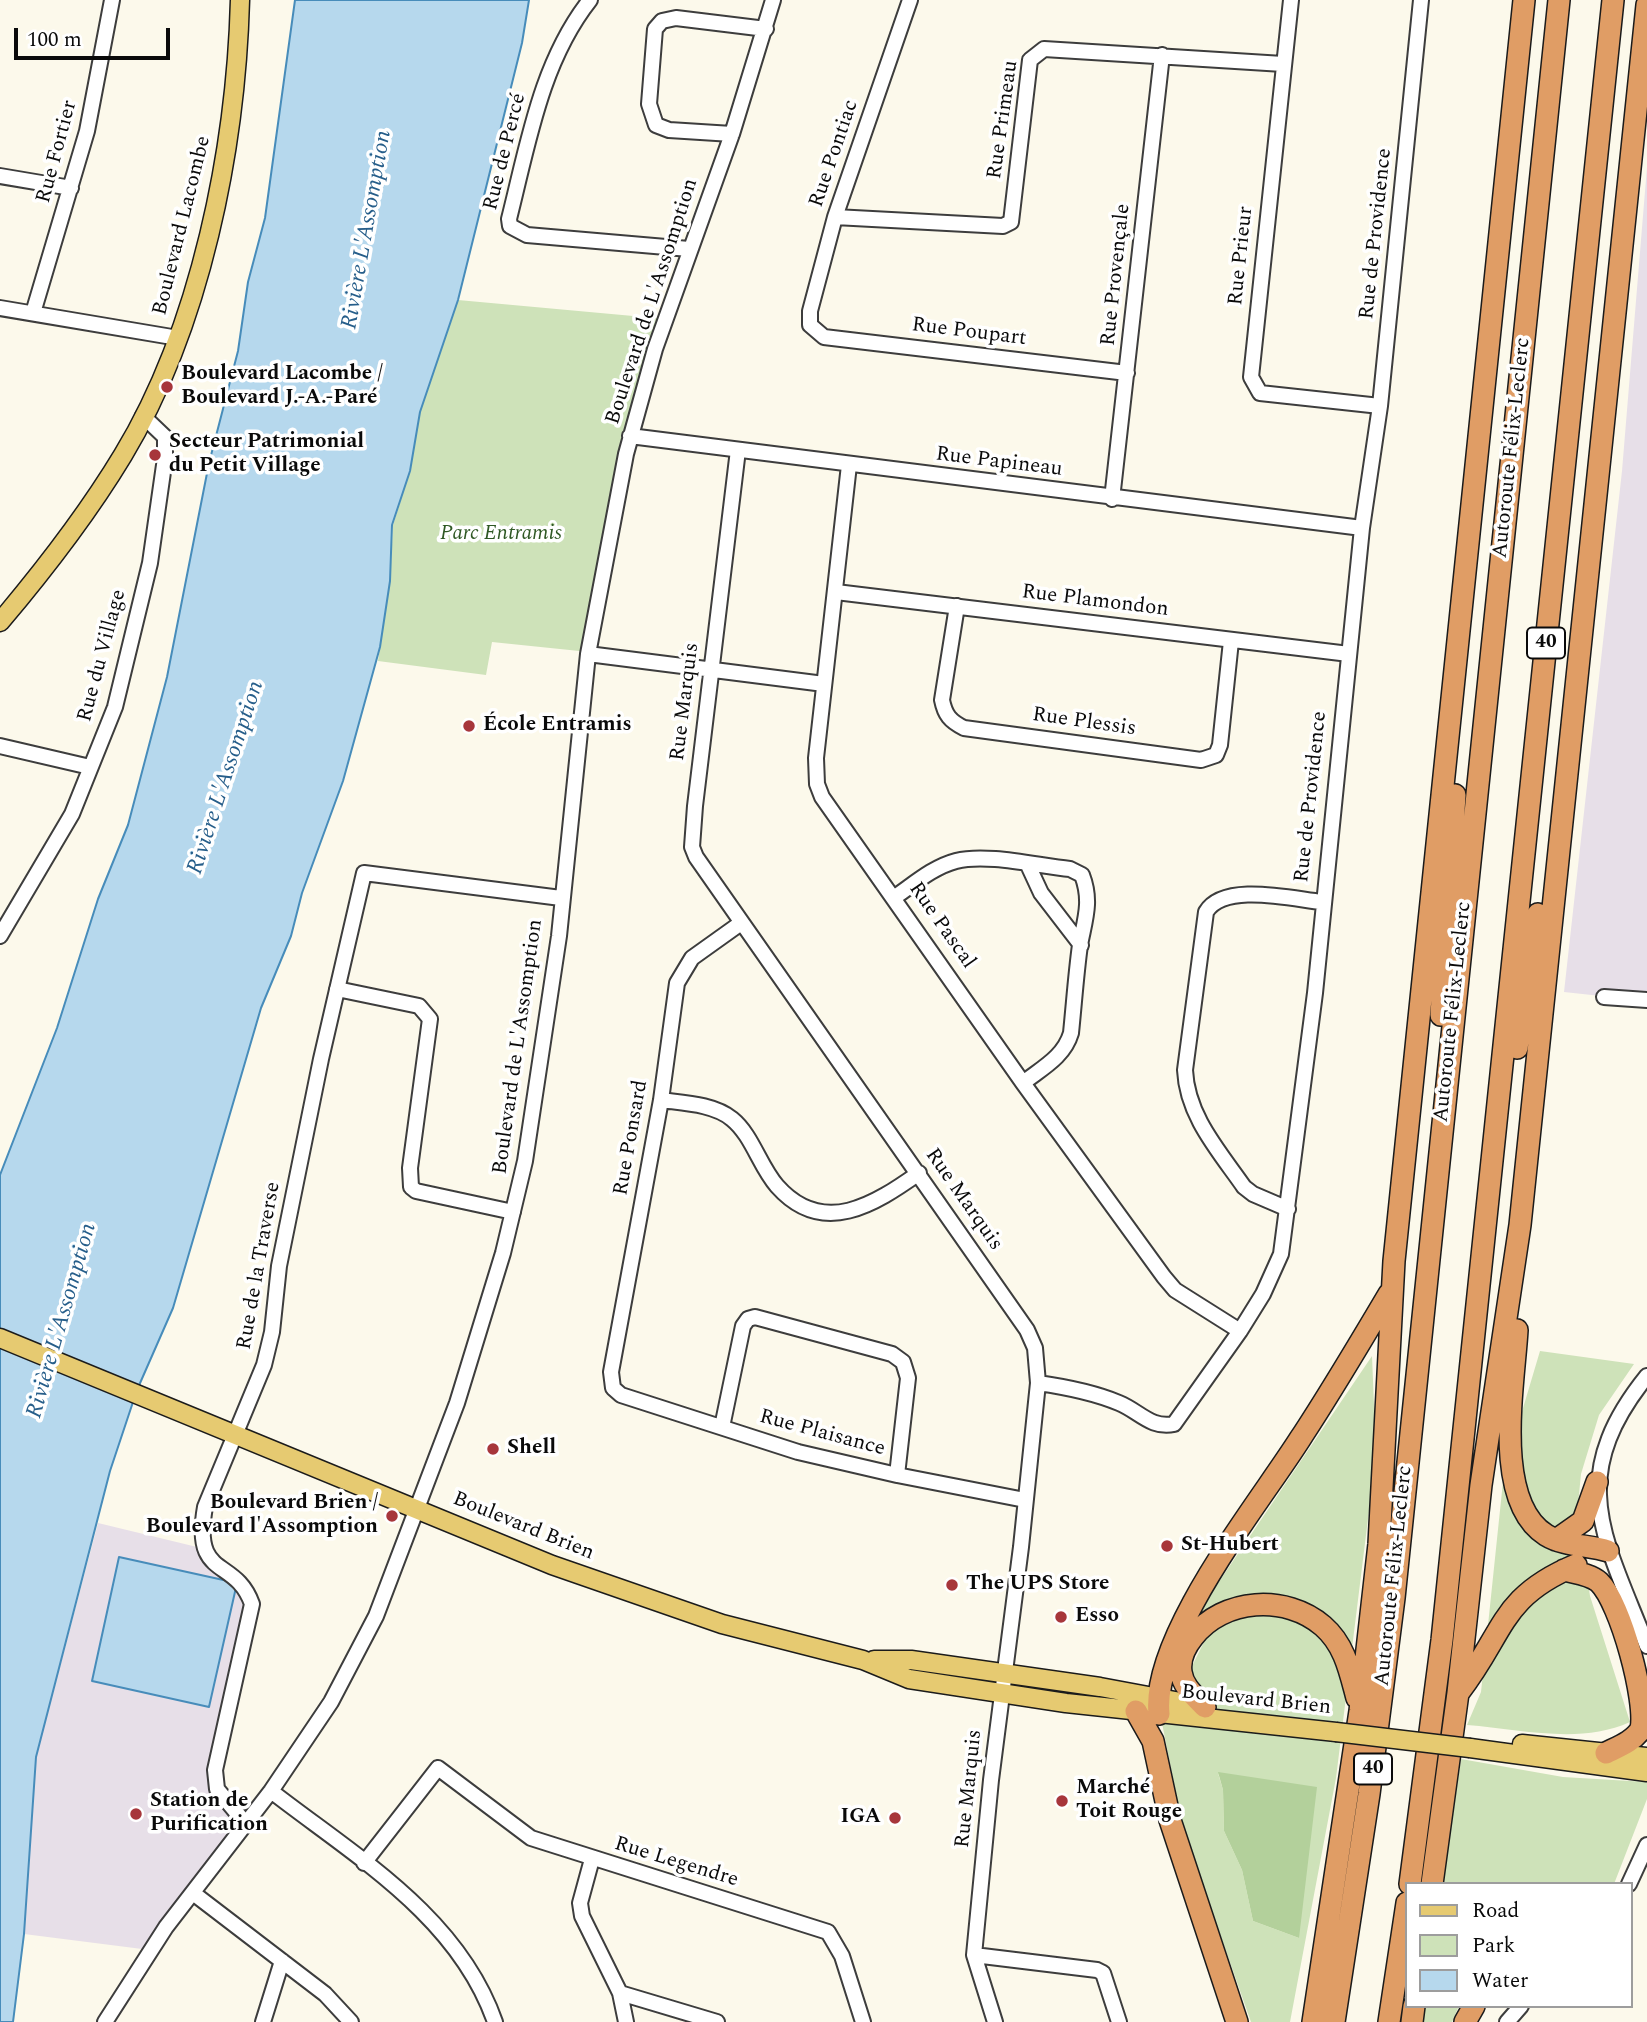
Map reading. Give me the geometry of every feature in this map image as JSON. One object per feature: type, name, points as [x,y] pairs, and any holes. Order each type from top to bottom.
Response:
[{"type":"highway","points":[[1312,2022],[1360,1711],[1383,1495],[1392,1289],[1524,0]]},
{"type":"highway","name":"Autoroute Félix-Leclerc","points":[[1334,2022],[1369,1794],[1394,1598],[1559,0]]},
{"type":"highway","name":"40","points":[[1410,1882],[1442,1640],[1613,0]]},
{"type":"highway","points":[[1433,1882],[1458,1693],[1480,1485],[1520,1225],[1647,5]]},
{"type":"highway","points":[[1437,1169],[1443,960],[1454,834],[1462,601]]},
{"type":"highway","points":[[1479,1285],[1535,940],[1549,821],[1575,689]]},
{"type":"highway","points":[[1520,1225],[1511,1442],[1516,1494],[1528,1517],[1539,1530],[1556,1540],[1608,1552]]},
{"type":"highway","points":[[1158,1706],[1168,1657],[1187,1612],[1350,1363],[1392,1289]]},
{"type":"highway","points":[[1556,1540],[1583,1521],[1597,1482]]},
{"type":"highway","points":[[1458,1693],[1477,1669],[1517,1602],[1535,1586],[1564,1570],[1608,1552]]},
{"type":"highway","points":[[1564,1570],[1591,1577],[1603,1586],[1629,1643],[1643,1685],[1646,1710],[1641,1729],[1630,1740],[1606,1753]]},
{"type":"highway","points":[[1205,1707],[1182,1679],[1181,1663],[1186,1647],[1197,1633],[1217,1616],[1239,1607],[1262,1605],[1301,1612],[1331,1634],[1348,1664],[1360,1711]]},
{"type":"highway","points":[[1136,1711],[1153,1741],[1170,1819],[1237,2022]]},
{"type":"highway","points":[[1389,2022],[1406,1910]]},
{"type":"main road","name":"Boulevard Lacombe","points":[[0,622],[84,513],[124,453],[178,338],[195,287],[234,116],[240,0]]},
{"type":"main road","name":"Boulevard Brien","points":[[0,1338],[417,1510],[660,1604],[764,1636],[863,1660],[909,1679],[1136,1711],[1158,1706],[1205,1707],[1336,1727]]},
{"type":"main road","name":"Boulevard Brien","points":[[863,1660],[911,1660],[1005,1675],[1158,1706],[1471,1743],[1647,1757]]},
{"type":"main road","name":"Boulevard Brien","points":[[1471,1743],[1647,1772]]},
{"type":"street","name":"Rue Fortier","points":[[33,313],[72,188],[101,73],[112,0]]},
{"type":"street","name":"Rue de Percé","points":[[590,0],[555,56],[541,93],[509,219],[510,226],[527,235],[690,250]]},
{"type":"street","name":"Boulevard de L'Assomption","points":[[105,2022],[166,1927],[271,1791],[354,1660],[376,1616],[457,1403],[513,1212],[544,1040],[588,654],[630,436],[655,349],[732,134],[773,0]]},
{"type":"street","name":"Rue Pontiac","points":[[810,324],[810,311],[835,217],[910,0]]},
{"type":"street","name":"Rue Prieur","points":[[1291,0],[1253,383],[1260,393],[1380,405]]},
{"type":"street","name":"Rue de Providence","points":[[1038,1383],[1073,1388],[1121,1403],[1157,1425],[1174,1424],[1240,1331],[1263,1294],[1281,1254],[1289,1209],[1315,993],[1322,902],[1362,528],[1380,405],[1421,0]]},
{"type":"street","points":[[732,134],[669,130],[656,125],[649,104],[655,29],[662,20],[676,18],[766,29]]},
{"type":"street","name":"Rue Primeau","points":[[835,217],[1003,226],[1011,222],[1030,60],[1034,54],[1056,47],[1283,64]]},
{"type":"street","name":"Rue Provençale","points":[[1112,499],[1162,55]]},
{"type":"street","points":[[0,176],[72,188]]},
{"type":"street","points":[[0,308],[178,338]]},
{"type":"street","name":"Rue Poupart","points":[[810,324],[824,337],[1127,373]]},
{"type":"street","name":"Rue du Village","points":[[0,936],[72,814],[115,707],[154,537],[165,458],[165,437],[143,416]]},
{"type":"street","name":"Rue Papineau","points":[[630,436],[1112,499],[1362,528]]},
{"type":"street","name":"Rue Marquis","points":[[738,450],[692,847],[741,923],[919,1172],[1027,1330],[1035,1348],[1038,1383],[974,1955],[995,2022]]},
{"type":"street","name":"Rue Pascal","points":[[849,465],[816,758],[817,784],[822,797],[895,897],[1023,1083],[1175,1290],[1240,1331]]},
{"type":"street","name":"Rue Plamondon","points":[[836,592],[1349,654]]},
{"type":"street","name":"Rue Plessis","points":[[957,606],[942,700],[944,711],[951,721],[964,728],[1201,760],[1216,755],[1220,745],[1231,641]]},
{"type":"street","points":[[588,654],[824,684]]},
{"type":"street","points":[[0,746],[90,767]]},
{"type":"street","points":[[895,897],[937,868],[958,860],[979,859],[1070,869],[1082,875],[1089,906],[1080,945],[1071,1034],[1067,1046],[1023,1083]]},
{"type":"street","points":[[1028,864],[1041,893],[1080,945]]},
{"type":"street","name":"Rue de la Traverse","points":[[246,1824],[217,1789],[215,1770],[253,1604],[249,1594],[205,1554],[201,1539],[205,1507],[264,1365],[272,1332],[279,1266],[364,873],[561,898]]},
{"type":"street","points":[[1289,1209],[1253,1194],[1244,1187],[1197,1119],[1186,1088],[1185,1070],[1206,912],[1211,904],[1237,894],[1322,902]]},
{"type":"street","name":"Rue Ponsard","points":[[613,1388],[611,1372],[661,1100],[673,1005],[681,973],[692,958],[741,923]]},
{"type":"street","points":[[337,989],[419,1006],[430,1019],[410,1168],[411,1187],[416,1191],[513,1212]]},
{"type":"street","points":[[1604,997],[1647,1000]]},
{"type":"street","points":[[661,1100],[700,1106],[721,1112],[734,1120],[778,1186],[802,1206],[827,1214],[858,1210],[882,1199],[919,1172]]},
{"type":"street","points":[[722,1427],[743,1326],[748,1319],[755,1317],[899,1358],[906,1367],[908,1378],[897,1475]]},
{"type":"street","points":[[1647,1376],[1614,1423],[1603,1449],[1597,1482],[1608,1552],[1647,1646]]},
{"type":"street","name":"Rue Plaisance","points":[[613,1388],[621,1395],[798,1452],[897,1475],[1026,1500]]},
{"type":"street","name":"Rue Legendre","points":[[364,1863],[438,1768],[531,1838],[828,1933],[842,1956],[863,2022]]},
{"type":"street","points":[[271,1791],[410,1899],[453,1942],[484,1990],[495,2022]]},
{"type":"street","points":[[1630,1882],[1647,1845]]},
{"type":"street","points":[[592,1859],[580,1903],[582,1916],[620,1993],[626,2022]]},
{"type":"street","points":[[193,1893],[325,1994],[351,2022]]},
{"type":"street","points":[[974,1955],[1097,1970],[1103,1973],[1119,2022]]},
{"type":"street","points":[[262,2022],[282,1961]]},
{"type":"street","points":[[620,1993],[717,2022]]},
{"type":"street","points":[[1507,2022],[1519,2008]]},
{"type":"shaded area","points":[[1647,167],[1647,1001],[1564,992],[1622,471]]},
{"type":"shaded area","points":[[98,1523],[197,1547],[252,1604],[217,1789],[246,1824],[150,1950],[24,1934],[36,1757]]},
{"type":"green space","name":"Parc Entramis","points":[[458,300],[666,319],[656,345],[589,652],[492,642],[486,675],[378,661],[390,583],[393,525],[410,471],[420,412]]},
{"type":"green space","points":[[1540,1351],[1634,1364],[1599,1415],[1581,1474],[1577,1515],[1590,1596],[1630,1722],[1591,1733],[1550,1734],[1467,1725],[1481,1692],[1504,1472]]},
{"type":"green space","points":[[1372,1356],[1376,1454],[1336,1778],[1290,2022],[1251,2022],[1183,1829],[1162,1723],[1202,1727],[1196,1679],[1190,1670],[1206,1638],[1191,1623]],"holes":[[[1218,1773],[1299,1938],[1253,1921],[1242,1870],[1224,1831],[1223,1790]]]},
{"type":"green space","points":[[1461,1759],[1563,1777],[1647,1782],[1647,1799],[1615,1882],[1443,1882]]},
{"type":"green space","points":[[1218,1772],[1317,1787],[1299,1938],[1253,1921],[1242,1870],[1224,1831],[1223,1790]]},
{"type":"green space","points":[[1425,2008],[1458,2008],[1452,2022],[1423,2022]]},
{"type":"water","name":"Rivière L'Assomption","points":[[295,0],[529,0],[522,43],[458,300],[420,412],[410,471],[392,525],[390,581],[380,647],[343,781],[302,893],[291,936],[261,1008],[173,1308],[137,1390],[110,1471],[36,1757],[24,1934],[13,2022],[0,2022],[0,1175],[57,1028],[98,899],[128,825],[167,677],[209,463],[238,351],[248,282],[265,218]]},
{"type":"water","points":[[119,1557],[237,1583],[209,1707],[92,1681]]},
{"type":"place","name":"Boulevard Lacombe / Boulevard J.-A.-Paré","points":[[167,387]]},
{"type":"place","name":"Secteur Patrimonial du Petit Village","points":[[155,455]]},
{"type":"place","name":"École Entramis","points":[[469,726]]},
{"type":"place","name":"Shell","points":[[493,1449]]},
{"type":"place","name":"Boulevard Brien / Boulevard l'Assomption","points":[[392,1516]]},
{"type":"place","name":"St-Hubert","points":[[1167,1546]]},
{"type":"place","name":"The UPS Store","points":[[952,1585]]},
{"type":"place","name":"Esso","points":[[1061,1617]]},
{"type":"place","name":"Marché Toit Rouge","points":[[1062,1801]]},
{"type":"place","name":"Station de Purification","points":[[136,1814]]},
{"type":"place","name":"IGA","points":[[895,1818]]}]
